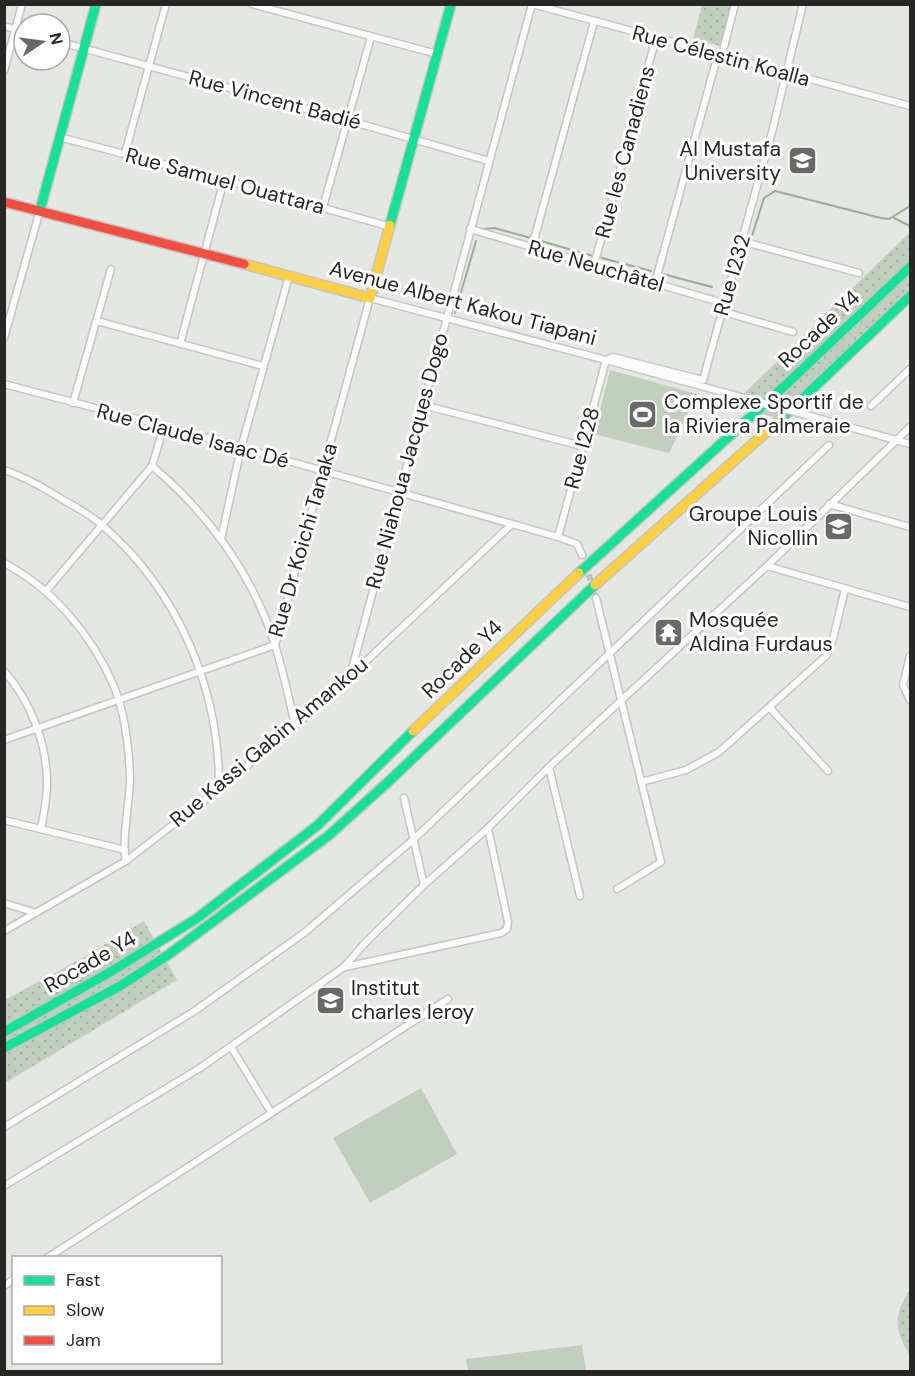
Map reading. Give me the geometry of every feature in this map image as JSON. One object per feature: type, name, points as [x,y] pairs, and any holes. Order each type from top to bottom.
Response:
[{"type":"main road","points":[[40,210],[96,4]]},
{"type":"main road","points":[[370,298],[451,4]]},
{"type":"main road","name":"Avenue Albert Kakou Tiapani","points":[[4,202],[370,298]]},
{"type":"main road","name":"Rocade Y4","points":[[4,1032],[151,948],[196,919],[318,825],[600,553],[791,380],[910,267]]},
{"type":"main road","name":"Rocade Y4","points":[[4,1049],[120,986],[168,955],[256,892],[328,836],[607,574],[819,384],[910,296]]},
{"type":"main road","points":[[4,1025],[44,1009]]},
{"type":"street","points":[[125,153],[166,4]]},
{"type":"street","points":[[252,4],[273,7],[371,37],[437,54]]},
{"type":"street","name":"Rue Célestin Koalla","points":[[532,4],[910,106]]},
{"type":"street","name":"Rue Niahoua Jacques Dogo","points":[[350,676],[532,4]]},
{"type":"street","points":[[724,47],[735,4]]},
{"type":"street","name":"Rue I232","points":[[606,360],[613,357],[702,380],[772,132],[803,4]]},
{"type":"street","points":[[531,247],[594,21]]},
{"type":"street","points":[[323,207],[371,37]]},
{"type":"street","name":"Rue les Canadiens","points":[[594,265],[656,38]]},
{"type":"street","points":[[4,70],[12,43]]},
{"type":"street","name":"Rue Vincent Badié","points":[[72,45],[489,161]]},
{"type":"street","points":[[655,283],[718,54]]},
{"type":"street","name":"Rue Samuel Ouattara","points":[[59,136],[391,227]]},
{"type":"street","points":[[180,344],[224,180]]},
{"type":"street","points":[[4,338],[40,210]]},
{"type":"street","name":"Rue Neuchâtel","points":[[470,229],[723,303]]},
{"type":"street","points":[[741,242],[859,273]]},
{"type":"street","points":[[74,403],[111,269]]},
{"type":"street","points":[[221,539],[263,366],[289,276]]},
{"type":"street","name":"Avenue Albert Kakou Tiapani","points":[[370,298],[910,444]]},
{"type":"street","name":"Rue Dr Koichi Tanaka","points":[[4,740],[275,645],[370,298]]},
{"type":"street","points":[[721,311],[793,332]]},
{"type":"street","points":[[97,321],[263,366]]},
{"type":"street","name":"Rue I228","points":[[558,537],[606,360]]},
{"type":"street","points":[[871,406],[910,369]]},
{"type":"street","name":"Rue Claude Isaac Dé","points":[[4,384],[164,426],[558,537],[578,544],[582,555]]},
{"type":"street","points":[[423,405],[582,446]]},
{"type":"street","points":[[46,591],[152,466],[164,426]]},
{"type":"street","points":[[4,1186],[200,1068],[344,967],[424,885],[488,828],[549,767],[767,566],[910,427]]},
{"type":"street","points":[[4,1127],[193,1012],[244,978],[304,933],[414,840],[829,445]]},
{"type":"street","points":[[152,466],[177,486],[221,539],[258,600],[275,645],[296,725]]},
{"type":"street","points":[[4,470],[53,493],[102,524],[132,554],[152,579],[185,632],[200,671],[209,701],[216,739],[219,789]]},
{"type":"street","points":[[829,504],[910,526]]},
{"type":"street","name":"Rue Kassi Gabin Amankou","points":[[4,931],[126,861],[219,789],[296,725],[512,524]]},
{"type":"street","points":[[4,563],[33,580],[46,591],[81,630],[113,684],[119,700],[124,727],[130,776],[130,799],[124,850],[126,861]]},
{"type":"street","points":[[767,566],[910,607]]},
{"type":"street","points":[[641,782],[686,770],[709,759],[770,708],[826,656],[833,639],[845,589]]},
{"type":"street","points":[[596,598],[661,861],[617,889]]},
{"type":"street","points":[[910,656],[903,685],[910,700]]},
{"type":"street","points":[[4,671],[20,691],[38,729],[47,781],[41,829]]},
{"type":"street","points":[[770,708],[828,771]]},
{"type":"street","points":[[549,767],[580,896]]},
{"type":"street","points":[[404,798],[424,885]]},
{"type":"street","points":[[4,820],[124,850]]},
{"type":"street","points":[[344,967],[501,933],[507,929],[508,922],[488,828]]},
{"type":"street","points":[[4,903],[36,913]]},
{"type":"street","points":[[49,1256],[448,999]]},
{"type":"street","points":[[231,1047],[271,1112]]},
{"type":"green space","points":[[702,5],[731,5],[720,46],[693,39]]},
{"type":"green space","points":[[910,232],[910,300],[787,420],[730,407]]},
{"type":"green space","name":"Complexe Sportif de la Riviera Palmeraie","points":[[610,370],[697,394],[669,453],[594,434]]},
{"type":"green space","points":[[144,921],[177,980],[5,1083],[5,1000]]},
{"type":"green space","points":[[421,1088],[457,1154],[370,1203],[333,1138]]},
{"type":"green space","points":[[910,1290],[910,1355],[898,1330],[898,1315]]},
{"type":"green space","points":[[582,1345],[586,1371],[468,1371],[466,1359]]},
{"type":"waterway","points":[[752,236],[764,198],[775,191],[889,219],[910,206]]},
{"type":"waterway","points":[[894,218],[910,226]]},
{"type":"waterway","points":[[484,229],[494,228],[531,238]]},
{"type":"waterway","points":[[455,313],[476,241]]},
{"type":"waterway","points":[[541,241],[593,256]]},
{"type":"waterway","points":[[602,258],[651,271]]},
{"type":"waterway","points":[[663,274],[712,287]]},
{"type":"tunnel","points":[[586,566],[596,598]]},
{"type":"traffic: fast","points":[[40,210],[96,4]]},
{"type":"traffic: fast","points":[[390,225],[451,4]]},
{"type":"traffic: fast","points":[[579,573],[791,380],[910,267]]},
{"type":"traffic: fast","points":[[782,418],[910,296]]},
{"type":"traffic: fast","points":[[4,1048],[120,986],[168,955],[328,836],[595,585]]},
{"type":"traffic: fast","points":[[4,1032],[112,971],[196,919],[318,825],[413,731]]},
{"type":"traffic: slow","points":[[244,264],[370,298],[390,225]]},
{"type":"traffic: slow","points":[[595,585],[782,418]]},
{"type":"traffic: slow","points":[[413,731],[579,573]]},
{"type":"traffic: jam","points":[[4,202],[244,264]]},
{"type":"place","name":"Al Mustafa University","points":[[802,161]]},
{"type":"place","name":"Complexe Sportif de la Riviera Palmeraie","points":[[643,414]]},
{"type":"place","name":"Groupe Louis Nicollin","points":[[839,526]]},
{"type":"place","name":"Mosquée Aldina Furdaus","points":[[668,632]]},
{"type":"place","name":"Institut charles leroy","points":[[330,1000]]}]
